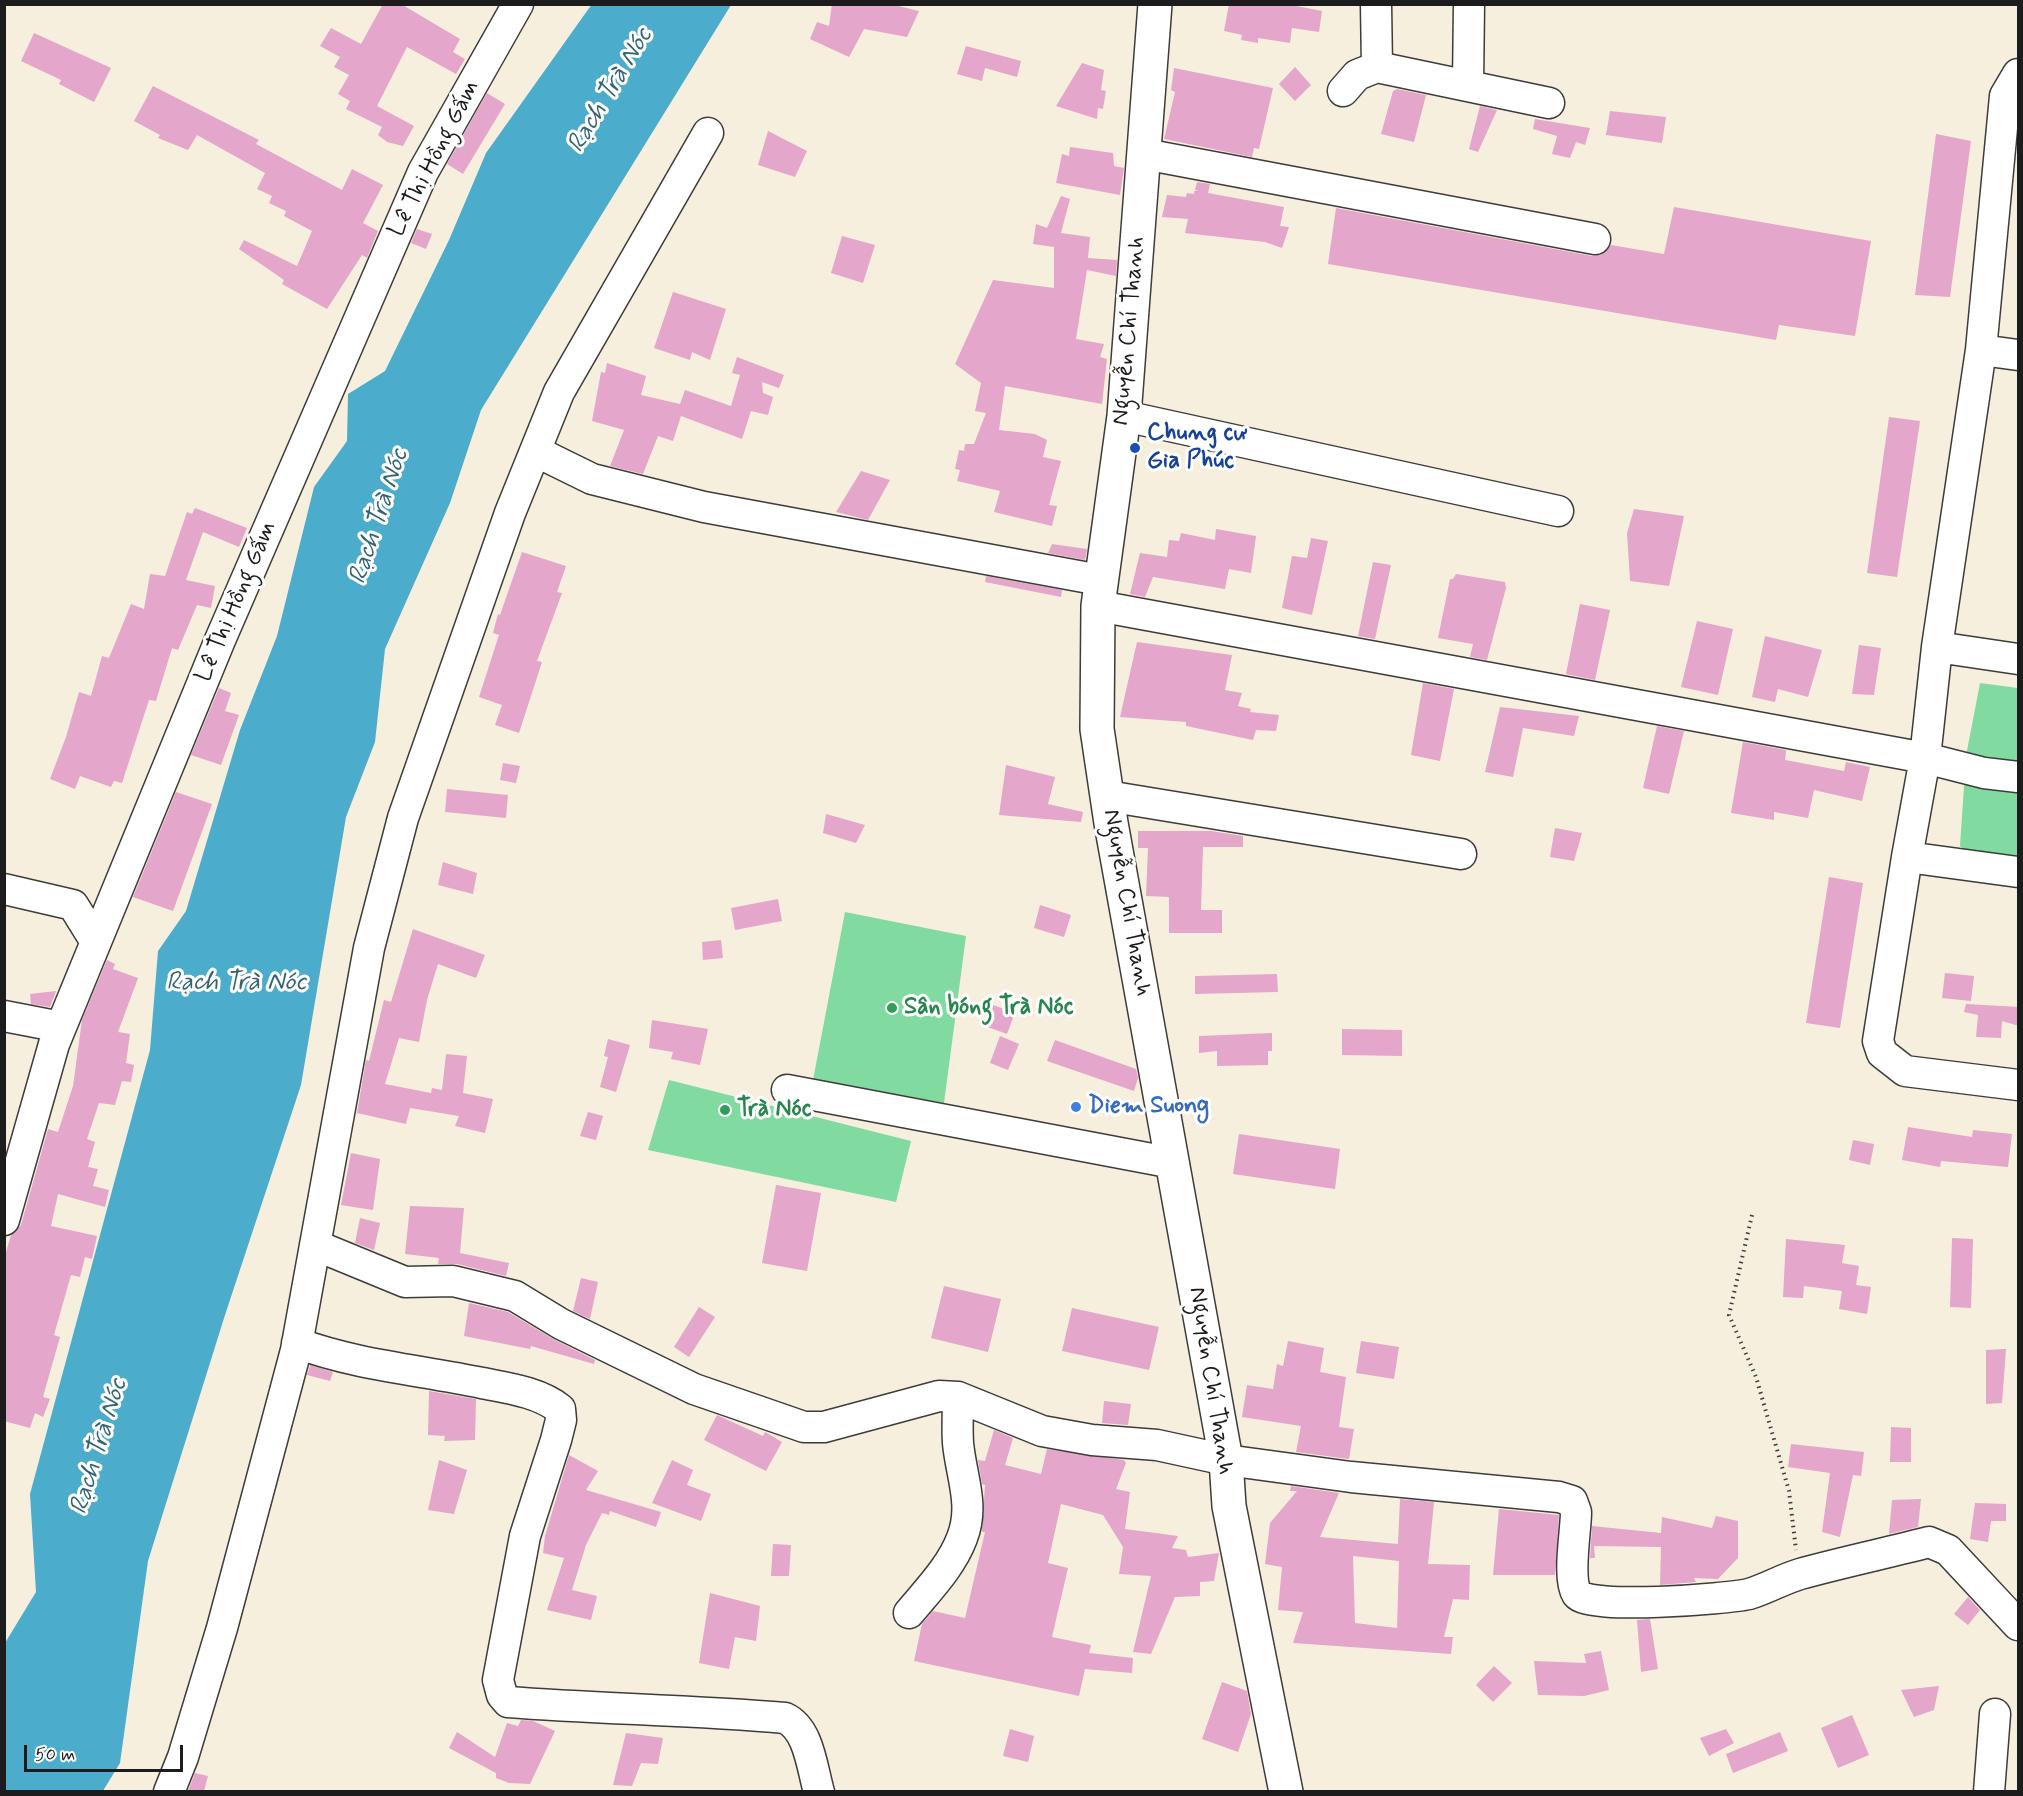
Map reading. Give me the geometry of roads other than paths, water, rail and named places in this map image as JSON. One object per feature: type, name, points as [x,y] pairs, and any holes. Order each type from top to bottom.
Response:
[{"type":"main road","name":"Nguyễn Chí Thanh","points":[[1155,4],[1124,416],[1099,593],[1097,729],[1226,1460],[1229,1506],[1287,1791]]},
{"type":"street","name":"Lê Thị Hồng Gấm","points":[[4,1220],[15,1143],[60,1027],[220,640],[423,172],[518,4]]},
{"type":"street","points":[[1376,4],[1377,67]]},
{"type":"street","points":[[1468,85],[1469,4]]},
{"type":"street","points":[[1343,91],[1357,75],[1377,67],[1549,103]]},
{"type":"street","points":[[2019,74],[2005,96],[1981,350],[1936,647],[1925,758],[1906,857],[1878,1041],[1882,1053],[1905,1071],[2019,1085]]},
{"type":"street","points":[[169,1791],[183,1757],[222,1628],[297,1343],[369,948],[403,818],[510,513],[559,392],[708,133]]},
{"type":"street","points":[[1144,154],[1595,238]]},
{"type":"street","points":[[1981,350],[2019,355]]},
{"type":"street","points":[[1124,416],[1558,512]]},
{"type":"street","points":[[535,451],[592,479],[704,507],[1099,593],[1925,758],[1984,773],[2019,777]]},
{"type":"street","points":[[1936,647],[2019,659]]},
{"type":"street","points":[[1107,796],[1461,854]]},
{"type":"street","points":[[1906,857],[2019,872]]},
{"type":"street","points":[[4,889],[73,905],[96,942]]},
{"type":"street","points":[[4,1016],[60,1027]]},
{"type":"street","points":[[787,1090],[1173,1163]]},
{"type":"street","points":[[315,1245],[405,1282],[453,1281],[515,1296],[561,1324],[694,1389],[804,1427],[824,1427],[939,1396],[958,1397],[1042,1431],[1092,1440],[1157,1445],[1226,1460],[1351,1477],[1559,1497],[1572,1501],[1576,1512],[1574,1582],[1578,1594],[1585,1600],[1636,1603],[1748,1594],[1798,1574],[1929,1542],[1947,1550],[2019,1625]]},
{"type":"street","points":[[297,1343],[327,1354],[498,1386],[550,1401],[560,1409],[559,1430],[525,1536],[498,1680],[501,1695],[508,1701],[573,1707],[705,1711],[785,1718],[794,1722],[801,1731],[819,1791]]},
{"type":"street","points":[[909,1613],[949,1564],[962,1538],[967,1520],[967,1490],[958,1442],[958,1397]]},
{"type":"street","points":[[1989,1791],[1995,1714]]},
{"type":"water","name":"Rạch Trà Nóc","points":[[592,4],[731,5],[481,410],[450,503],[385,649],[375,742],[346,817],[301,1085],[225,1315],[148,1561],[120,1763],[103,1791],[5,1791],[5,1643],[36,1592],[30,1494],[150,1050],[158,951],[186,911],[240,730],[277,636],[314,487],[347,441],[348,394],[385,371],[449,240],[486,153]]},
{"type":"place","name":"Chung cư Gia Phúc","points":[[1135,448]]},
{"type":"place","name":"Sân bóng Trà Nóc","points":[[892,1008]]},
{"type":"place","name":"Diem Suong","points":[[1076,1107]]},
{"type":"place","name":"Trà Nóc","points":[[725,1110]]}]
